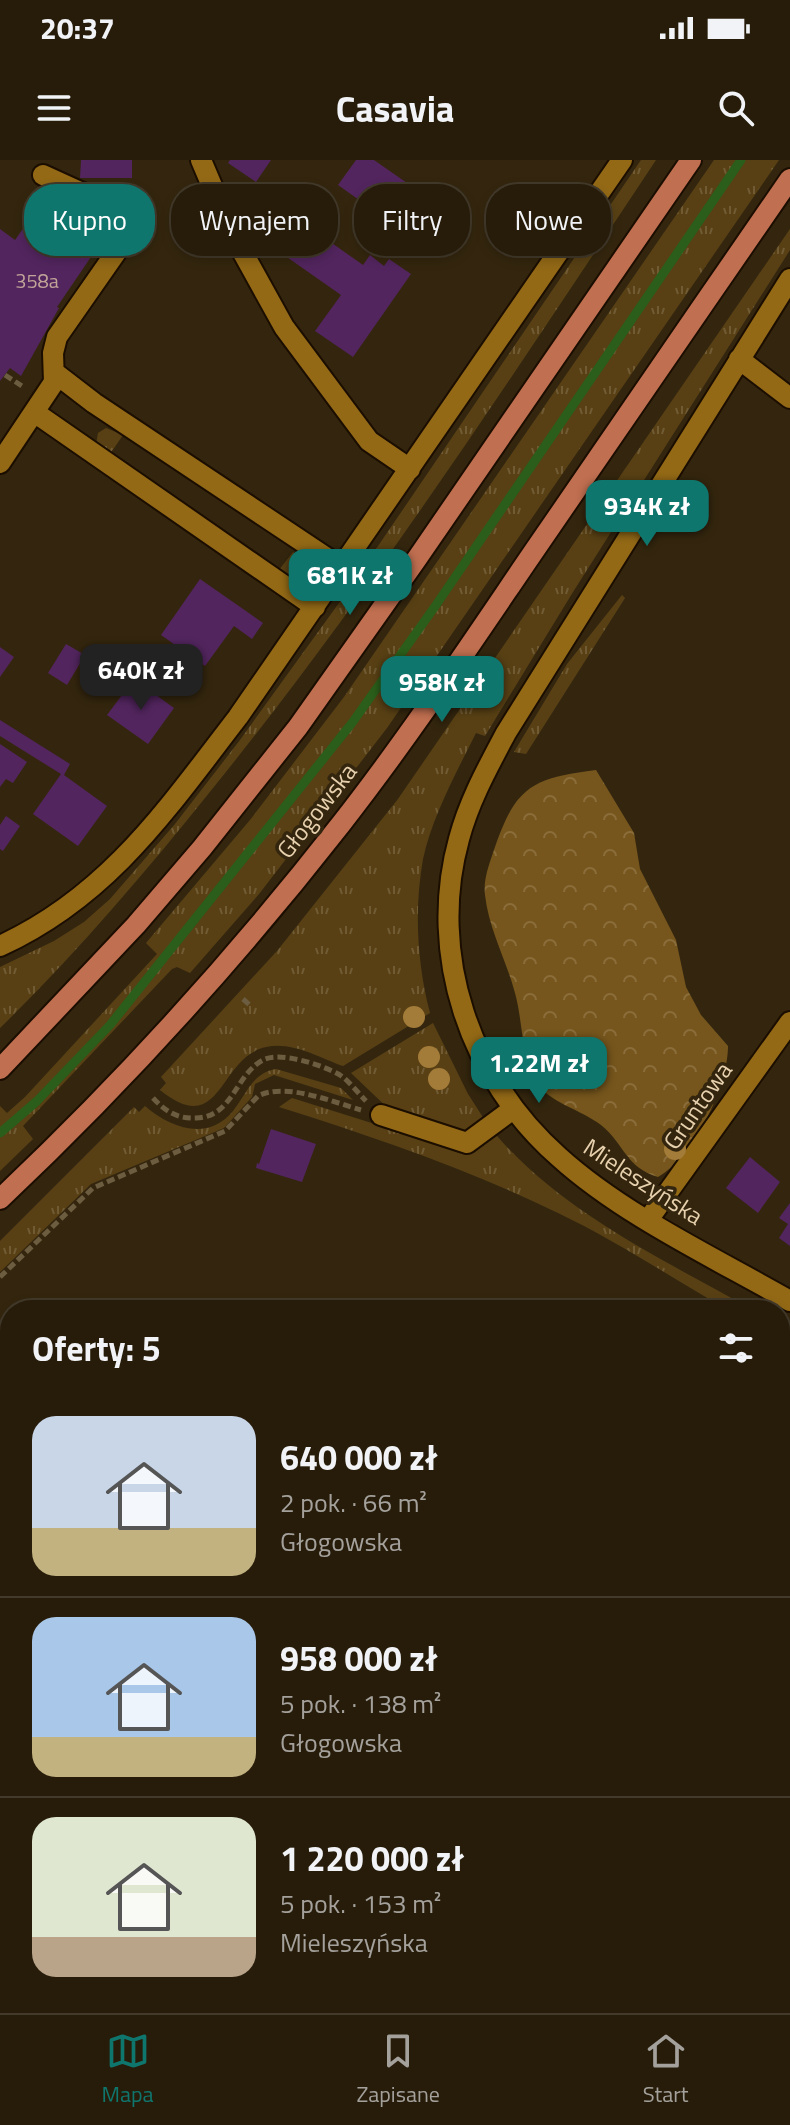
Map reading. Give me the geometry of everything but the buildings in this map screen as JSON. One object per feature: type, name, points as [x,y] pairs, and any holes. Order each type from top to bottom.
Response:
[{"type":"main road","points":[[0,1069],[136,925],[298,727],[691,160]]},
{"type":"main road","name":"Głogowska","points":[[0,1199],[171,1026],[340,825],[442,686],[790,179]]},
{"type":"street","points":[[201,160],[232,233],[284,327],[369,441],[410,469]]},
{"type":"street","points":[[0,946],[64,912],[97,884],[132,849],[238,717],[622,160]]},
{"type":"street","points":[[0,463],[54,382],[53,353],[57,337],[126,238],[130,223],[124,212],[43,175]]},
{"type":"street","points":[[790,279],[739,359],[790,398]]},
{"type":"street","name":"Mieleszyńska","points":[[739,359],[506,733],[472,800],[459,837],[449,902],[453,972],[460,1005],[487,1071],[513,1109],[561,1159],[648,1220],[788,1300]]},
{"type":"street","points":[[55,373],[94,403],[342,568]]},
{"type":"street","points":[[34,412],[315,607]]},
{"type":"street","name":"Gruntowa","points":[[648,1220],[790,1022]]},
{"type":"street","points":[[381,1115],[467,1143],[513,1109]]},
{"type":"path","points":[[243,999],[251,1006]]},
{"type":"path","points":[[153,1098],[164,1109],[180,1117],[206,1117],[228,1103],[253,1066],[271,1056],[284,1056],[340,1075],[381,1115]]},
{"type":"path","points":[[0,1277],[93,1188],[225,1131],[265,1092],[289,1091],[381,1115]]},
{"type":"green space","points":[[641,160],[656,160],[611,228],[611,204]]},
{"type":"green space","points":[[714,160],[779,160],[387,728],[259,894],[190,973],[177,967],[172,969],[23,1126],[33,1139],[0,1171],[0,1106],[7,1113],[25,1097],[157,954],[146,943],[250,820],[344,697]]},
{"type":"green space","points":[[790,229],[790,250],[485,736],[476,733],[446,794],[427,843],[418,897],[420,956],[430,1013],[343,1066],[296,1048],[266,1047],[250,1054],[208,1101],[196,1106],[180,1103],[160,1090],[166,1083],[161,1077],[277,951],[398,799]]},
{"type":"green space","points":[[576,256],[592,256],[440,482],[328,640],[269,717],[159,854],[82,943],[0,1028],[0,967],[54,941],[84,922],[110,899],[175,824],[240,740],[344,596]]},
{"type":"green space","points":[[106,428],[123,435],[110,454],[279,570],[293,552],[305,562],[305,574],[293,581],[96,445],[98,433]]},
{"type":"green space","points":[[622,595],[625,598],[526,754],[514,752],[567,664]]},
{"type":"green space","points":[[596,770],[634,833],[640,869],[676,940],[686,987],[701,1015],[728,1046],[722,1081],[706,1119],[684,1154],[658,1177],[638,1167],[601,1125],[549,1095],[536,1082],[528,1061],[515,993],[490,920],[485,895],[486,877],[495,847],[511,810],[520,798],[542,782]]},
{"type":"green space","points":[[433,1023],[468,1094],[484,1119],[463,1136],[393,1113],[351,1073]]},
{"type":"green space","points":[[276,1069],[341,1088],[353,1100],[274,1075],[255,1084],[252,1097],[224,1128],[91,1184],[0,1272],[0,1241],[134,1107],[139,1112],[145,1106],[177,1125],[201,1129],[223,1121],[261,1075]]},
{"type":"green space","points":[[292,1098],[467,1153],[497,1136],[524,1164],[584,1212],[651,1254],[735,1300],[711,1300],[602,1235],[490,1182],[385,1142],[279,1107]]},
{"type":"waterway","points":[[0,1133],[37,1101],[110,1025],[352,723],[741,160]]}]
